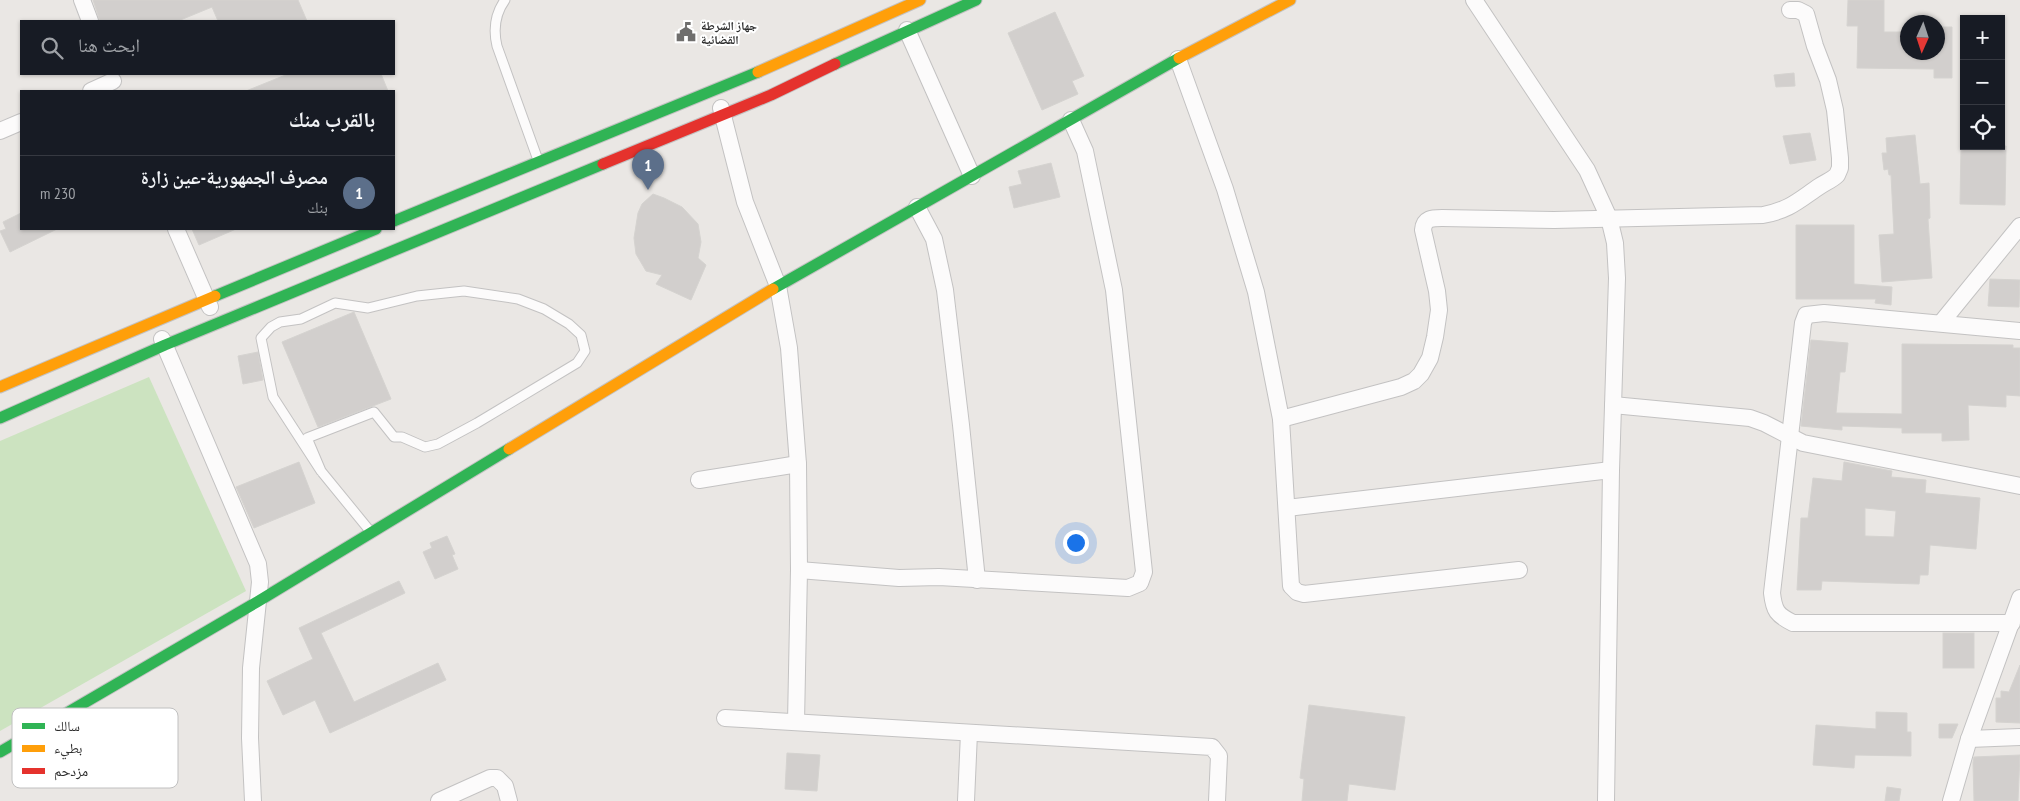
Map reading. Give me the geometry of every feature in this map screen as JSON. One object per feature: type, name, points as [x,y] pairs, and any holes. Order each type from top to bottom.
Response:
[{"type":"main road","points":[[395,222],[715,89],[901,4],[920,0]]},
{"type":"main road","points":[[0,418],[165,345],[771,95],[907,30],[976,0]]},
{"type":"main road","points":[[75,708],[257,602],[778,286],[1178,59],[1290,0]]},
{"type":"main road","points":[[0,387],[152,321],[374,230]]},
{"type":"main road","points":[[0,752],[12,745]]},
{"type":"street","points":[[82,0],[90,20]]},
{"type":"street","points":[[1474,0],[1588,170],[1609,218],[1615,243],[1617,278],[1611,470],[1606,801]]},
{"type":"street","points":[[1281,419],[1401,387],[1414,381],[1421,374],[1430,358],[1439,310],[1437,291],[1423,230],[1423,224],[1427,220],[1442,218],[1554,220],[1773,213],[1796,204],[1821,184],[1837,175],[1840,168],[1837,132],[1828,80],[1815,46],[1806,14],[1798,10],[1790,10]]},
{"type":"street","points":[[907,30],[972,176]]},
{"type":"street","points":[[1178,59],[1224,189],[1256,292],[1281,419],[1287,508],[1289,578],[1291,586],[1297,592],[1304,594],[1519,570]]},
{"type":"street","points":[[94,90],[114,82]]},
{"type":"street","points":[[715,89],[745,202],[778,286],[789,348],[798,464],[800,570],[796,722]]},
{"type":"street","points":[[800,570],[899,578],[924,577],[1128,588],[1140,583],[1144,572],[1114,290],[1085,151],[1071,120]]},
{"type":"street","points":[[0,131],[20,122]]},
{"type":"street","points":[[917,207],[934,239],[945,290],[977,580]]},
{"type":"street","points":[[1940,323],[2020,226]]},
{"type":"street","points":[[176,230],[217,324]]},
{"type":"street","points":[[2012,623],[1793,624],[1781,617],[1773,606],[1772,593],[1803,322],[1806,315],[1824,313],[2020,331]]},
{"type":"street","points":[[152,321],[165,345],[258,564],[260,582],[251,668],[250,738],[253,801]]},
{"type":"street","points":[[1613,404],[1750,418],[1764,423],[1790,438],[1817,446],[2020,486]]},
{"type":"street","points":[[699,480],[798,464]]},
{"type":"street","points":[[1287,508],[1611,470]]},
{"type":"street","points":[[1951,801],[1969,739],[2020,598]]},
{"type":"street","points":[[725,718],[1212,746],[1219,756],[1217,801]]},
{"type":"street","points":[[966,801],[969,733]]},
{"type":"street","points":[[1969,739],[2020,737]]},
{"type":"street","points":[[440,801],[490,778],[497,778],[505,786],[509,801]]},
{"type":"lane","points":[[504,0],[497,13],[494,35],[538,161]]},
{"type":"lane","points":[[322,471],[307,438],[374,412],[394,437],[402,437],[425,447],[434,446],[477,423],[577,363],[585,351],[581,335],[569,324],[544,309],[526,302],[518,299],[464,291],[417,296],[368,308],[335,303],[301,319],[280,322],[271,327],[262,338],[273,397],[322,471],[371,532]]},
{"type":"green space","points":[[149,377],[246,591],[40,708],[12,708],[12,724],[0,731],[0,441]]},
{"type":"building","points":[[93,0],[298,0],[307,20],[218,20],[212,7],[180,20],[100,20]]},
{"type":"building","points":[[1848,0],[1884,0],[1884,32],[1900,32],[1900,60],[1945,60],[1945,27],[1952,27],[1952,78],[1934,78],[1934,69],[1857,68],[1858,26],[1847,26]]},
{"type":"building","points":[[1055,12],[1084,76],[1072,81],[1078,94],[1042,110],[1008,33]]},
{"type":"building","points":[[1794,73],[1795,86],[1776,87],[1774,75]]},
{"type":"building","points":[[286,75],[381,75],[388,90],[248,90]]},
{"type":"building","points":[[1810,133],[1816,160],[1790,164],[1783,136]]},
{"type":"building","points":[[1915,135],[1920,184],[1929,183],[1930,218],[1928,219],[1932,278],[1882,282],[1879,235],[1894,234],[1891,175],[1889,175],[1888,169],[1884,170],[1882,153],[1887,153],[1886,138]]},
{"type":"building","points":[[2006,146],[2005,205],[1960,204],[1961,150],[2005,150]]},
{"type":"building","points":[[1051,163],[1060,197],[1014,208],[1009,187],[1022,184],[1018,171]]},
{"type":"building","points":[[653,194],[682,207],[698,224],[701,242],[698,258],[706,265],[691,300],[656,284],[662,275],[646,271],[636,254],[634,238],[638,213],[642,204]]},
{"type":"building","points":[[20,214],[20,230],[55,230],[10,252],[0,231],[6,229],[3,222]]},
{"type":"building","points":[[1796,225],[1854,225],[1854,284],[1892,287],[1891,305],[1875,303],[1876,299],[1796,299]]},
{"type":"building","points":[[192,230],[234,230],[199,245]]},
{"type":"building","points":[[1990,279],[2020,280],[2019,307],[1988,306]]},
{"type":"building","points":[[354,312],[391,399],[318,427],[282,342]]},
{"type":"building","points":[[1811,340],[1848,343],[1845,372],[1840,372],[1836,413],[1902,414],[1902,344],[2013,345],[2013,348],[2020,348],[2020,396],[2006,395],[2006,407],[1968,405],[1969,440],[1942,441],[1942,433],[1902,433],[1902,428],[1842,426],[1842,430],[1801,426]]},
{"type":"building","points":[[258,352],[263,380],[243,384],[238,356]]},
{"type":"building","points":[[299,462],[315,503],[254,528],[236,487]]},
{"type":"building","points":[[1844,462],[1892,471],[1891,477],[1926,480],[1925,493],[1980,498],[1976,549],[1930,545],[1928,575],[1920,575],[1919,584],[1822,581],[1821,590],[1797,590],[1801,518],[1808,518],[1813,478],[1842,481]],"holes":[[[1865,508],[1896,511],[1894,537],[1865,536]]]},
{"type":"building","points":[[447,536],[455,554],[452,555],[458,569],[435,579],[423,552],[432,548],[430,543]]},
{"type":"building","points":[[399,581],[405,593],[321,633],[354,702],[438,663],[446,680],[330,733],[315,700],[283,715],[267,681],[313,659],[299,628]]},
{"type":"building","points":[[1943,633],[1974,633],[1974,668],[1943,668]]},
{"type":"building","points":[[2020,665],[2020,723],[1996,722],[1996,698],[2001,698],[2001,691],[2009,692]]},
{"type":"building","points":[[1309,705],[1405,717],[1395,790],[1349,784],[1347,801],[1302,801],[1304,779],[1300,778]]},
{"type":"building","points":[[1876,712],[1907,713],[1907,732],[1911,732],[1911,756],[1855,755],[1854,768],[1813,765],[1816,725],[1876,729]]},
{"type":"building","points":[[1939,724],[1958,724],[1952,738],[1939,738]]},
{"type":"building","points":[[787,753],[820,755],[817,791],[785,789]]},
{"type":"building","points":[[2020,755],[2018,801],[1974,801],[1974,757]]},
{"type":"building","points":[[1887,787],[1901,789],[1899,801],[1885,801]]},
{"type":"traffic: fast","points":[[835,64],[976,0]]},
{"type":"traffic: fast","points":[[773,289],[1179,58]]},
{"type":"traffic: fast","points":[[395,221],[758,72]]},
{"type":"traffic: fast","points":[[0,418],[165,345],[603,164]]},
{"type":"traffic: fast","points":[[215,296],[374,230]]},
{"type":"traffic: fast","points":[[75,708],[257,602],[509,449]]},
{"type":"traffic: fast","points":[[0,752],[12,745]]},
{"type":"traffic: slow","points":[[758,72],[920,0]]},
{"type":"traffic: slow","points":[[1179,58],[1290,0]]},
{"type":"traffic: slow","points":[[509,449],[773,289]]},
{"type":"traffic: slow","points":[[0,387],[215,296]]},
{"type":"traffic: jam","points":[[603,164],[771,95],[835,64]]},
{"type":"place","name":"جهاز الشرطة القضائية","points":[[686,32]]},
{"type":"place","name":"مصرف الجمهورية-عين زارة","points":[[648,190]]}]
